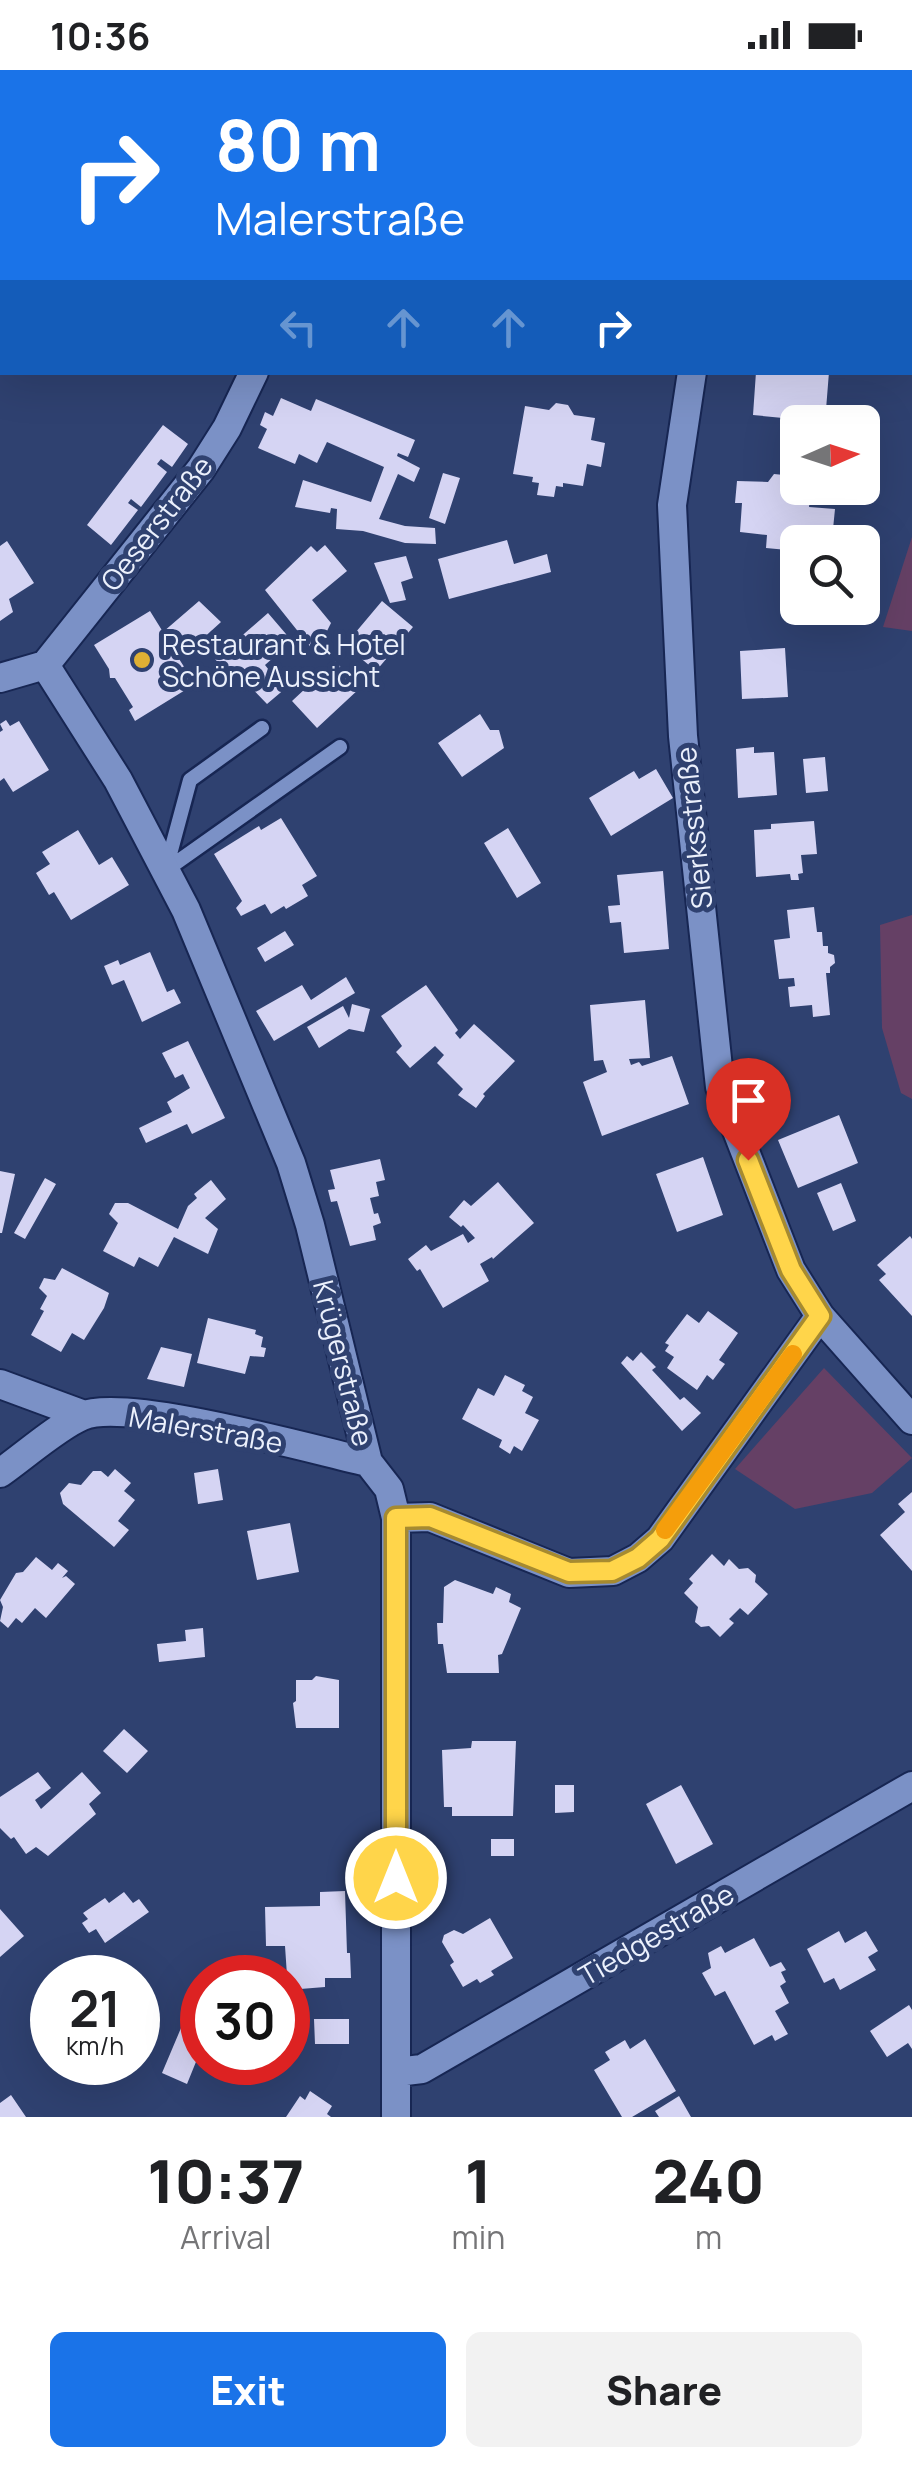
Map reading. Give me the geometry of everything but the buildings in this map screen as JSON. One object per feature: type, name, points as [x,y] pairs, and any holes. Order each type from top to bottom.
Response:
[{"type":"street","name":"Oeserstraße","points":[[45,665],[201,469],[227,428],[253,375]]},
{"type":"street","name":"Sierksstraße","points":[[692,375],[672,505],[683,736],[720,1087],[791,1270],[820,1316],[912,1420]]},
{"type":"street","points":[[0,678],[45,665]]},
{"type":"street","name":"Krügerstraße","points":[[45,665],[118,780],[186,910],[291,1164],[310,1225],[368,1462],[389,1490],[396,1518],[396,2117]]},
{"type":"street","points":[[396,1518],[430,1517],[569,1572],[612,1571],[638,1558],[660,1539],[820,1316]]},
{"type":"street","points":[[0,1384],[84,1415]]},
{"type":"street","name":"Malerstraße","points":[[84,1415],[124,1413],[181,1420],[368,1462]]},
{"type":"street","points":[[0,1473],[84,1415]]},
{"type":"street","name":"Tiedgestraße","points":[[397,2072],[422,2068],[912,1786]]},
{"type":"lane","points":[[166,870],[190,780],[262,728]]},
{"type":"lane","points":[[166,870],[340,747]]},
{"type":"shaded area","points":[[912,537],[912,631],[883,627]]},
{"type":"shaded area","points":[[912,915],[912,1099],[901,1093],[882,1028],[880,925]]},
{"type":"shaded area","points":[[824,1368],[912,1458],[872,1493],[795,1509],[735,1469]]},
{"type":"slow traffic","points":[[665,1530],[793,1354]]},
{"type":"place","name":"Restaurant & Hotel Schöne Aussicht","points":[[142,660]]},
{"type":"route","points":[[396,1878],[396,1518],[430,1517],[569,1572],[612,1571],[638,1558],[660,1539],[820,1316],[791,1270],[748,1160]]}]
